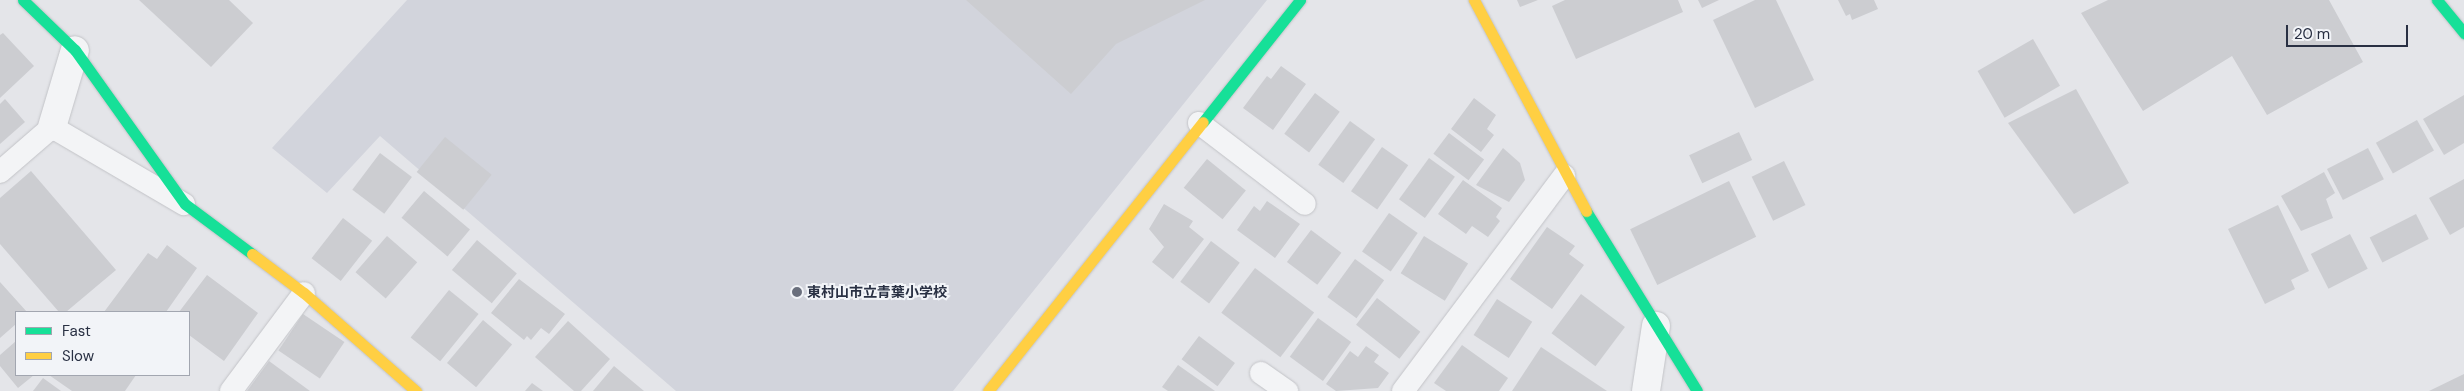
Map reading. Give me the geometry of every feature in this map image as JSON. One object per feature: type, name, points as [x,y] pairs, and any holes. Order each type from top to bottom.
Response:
[{"type":"street","points":[[23,0],[75,50],[185,204],[304,293],[416,391]]},
{"type":"street","points":[[988,391],[1199,123],[1300,0]]},
{"type":"street","points":[[1474,0],[1564,176],[1697,391]]},
{"type":"street","points":[[2437,0],[2464,33]]},
{"type":"street","points":[[52,127],[75,50]]},
{"type":"street","points":[[1646,391],[1656,326]]},
{"type":"lane","points":[[1199,123],[1305,204]]},
{"type":"lane","points":[[0,172],[52,127],[185,204]]},
{"type":"lane","points":[[1403,391],[1564,176]]},
{"type":"lane","points":[[231,391],[304,293]]},
{"type":"lane","points":[[1261,373],[1287,391]]},
{"type":"shaded area","name":"東村山市立青葉小学校","points":[[407,0],[1267,0],[953,391],[676,391],[380,136],[327,193],[272,148]]},
{"type":"building","points":[[139,0],[229,0],[253,23],[211,67]]},
{"type":"building","points":[[966,0],[1205,0],[1116,44],[1071,94]]},
{"type":"building","points":[[1517,0],[1538,0],[1520,7]]},
{"type":"building","points":[[1565,0],[1678,0],[1683,12],[1576,59],[1552,6]]},
{"type":"building","points":[[1698,0],[1719,0],[1702,8]]},
{"type":"building","points":[[1755,0],[1776,0],[1814,80],[1755,108],[1713,20]]},
{"type":"building","points":[[1838,0],[1874,0],[1878,9],[1852,20],[1850,14],[1846,16]]},
{"type":"building","points":[[2108,0],[2329,0],[2363,62],[2267,115],[2232,56],[2143,111],[2081,13]]},
{"type":"building","points":[[3,33],[34,66],[0,98],[0,35]]},
{"type":"building","points":[[2033,39],[2060,86],[2005,118],[1978,71]]},
{"type":"building","points":[[1281,66],[1306,84],[1273,130],[1243,108],[1267,76],[1271,79]]},
{"type":"building","points":[[2076,89],[2129,183],[2074,214],[2008,123]]},
{"type":"building","points":[[1315,93],[1340,112],[1309,152],[1284,134]]},
{"type":"building","points":[[2464,95],[2464,143],[2444,155],[2423,119]]},
{"type":"building","points":[[1474,98],[1496,115],[1487,129],[1494,135],[1481,152],[1451,129]]},
{"type":"building","points":[[5,99],[25,122],[0,144],[0,104]]},
{"type":"building","points":[[2417,120],[2434,151],[2393,173],[2376,143]]},
{"type":"building","points":[[1350,121],[1375,139],[1343,183],[1318,165]]},
{"type":"building","points":[[1739,132],[1752,160],[1702,183],[1689,155]]},
{"type":"building","points":[[1449,133],[1484,159],[1468,180],[1433,154]]},
{"type":"building","points":[[445,137],[492,175],[463,210],[417,172]]},
{"type":"building","points":[[1382,147],[1408,165],[1377,210],[1351,191]]},
{"type":"building","points":[[1503,148],[1520,163],[1525,180],[1509,202],[1476,185]]},
{"type":"building","points":[[2368,148],[2384,179],[2343,200],[2327,169]]},
{"type":"building","points":[[380,153],[412,177],[384,214],[352,190]]},
{"type":"building","points":[[1429,158],[1455,177],[1425,218],[1399,199]]},
{"type":"building","points":[[1207,159],[1246,190],[1223,219],[1184,188]]},
{"type":"building","points":[[1784,161],[1805,205],[1773,221],[1752,177]]},
{"type":"building","points":[[31,171],[116,270],[67,311],[58,311],[0,244],[0,198]]},
{"type":"building","points":[[2324,172],[2335,193],[2326,199],[2333,218],[2301,231],[2281,196]]},
{"type":"building","points":[[2464,179],[2464,227],[2450,235],[2429,198]]},
{"type":"building","points":[[1463,180],[1502,208],[1496,217],[1500,221],[1488,237],[1472,226],[1466,234],[1438,214]]},
{"type":"building","points":[[1729,181],[1756,237],[1657,285],[1630,229]]},
{"type":"building","points":[[424,191],[470,230],[447,256],[402,218]]},
{"type":"building","points":[[1267,201],[1300,224],[1275,258],[1237,230],[1254,206],[1260,211]]},
{"type":"building","points":[[1164,204],[1193,221],[1189,227],[1204,239],[1173,279],[1152,262],[1164,247],[1149,229]]},
{"type":"building","points":[[2278,205],[2309,271],[2291,280],[2295,289],[2265,304],[2228,229]]},
{"type":"building","points":[[1389,213],[1418,233],[1391,272],[1362,252]]},
{"type":"building","points":[[2416,214],[2429,239],[2382,263],[2370,238]]},
{"type":"building","points":[[343,218],[372,241],[341,281],[312,258]]},
{"type":"building","points":[[1547,227],[1575,246],[1569,254],[1584,265],[1552,309],[1510,279]]},
{"type":"building","points":[[1311,230],[1341,253],[1317,285],[1287,262]]},
{"type":"building","points":[[2350,234],[2368,269],[2329,289],[2311,254]]},
{"type":"building","points":[[387,236],[417,262],[386,298],[356,272]]},
{"type":"building","points":[[1424,236],[1468,264],[1445,301],[1401,273]]},
{"type":"building","points":[[477,240],[517,273],[492,303],[452,270]]},
{"type":"building","points":[[1211,241],[1240,263],[1209,303],[1180,282]]},
{"type":"building","points":[[167,245],[197,268],[167,311],[105,311],[148,253],[157,259]]},
{"type":"building","points":[[1355,259],[1384,280],[1356,318],[1327,297]]},
{"type":"building","points":[[1255,268],[1314,313],[1280,357],[1221,313]]},
{"type":"building","points":[[207,275],[258,313],[224,361],[190,336],[190,311],[180,311]]},
{"type":"building","points":[[519,279],[565,314],[549,334],[541,328],[531,340],[527,336],[524,340],[491,313]]},
{"type":"building","points":[[0,282],[26,311],[15,311],[15,325],[0,338]]},
{"type":"building","points":[[449,290],[479,314],[440,361],[411,337]]},
{"type":"building","points":[[1581,294],[1625,327],[1595,366],[1552,333]]},
{"type":"building","points":[[1377,298],[1420,332],[1399,359],[1356,325]]},
{"type":"building","points":[[1497,299],[1532,322],[1509,358],[1474,335]]},
{"type":"building","points":[[303,314],[344,342],[320,378],[278,350]]},
{"type":"building","points":[[1318,318],[1351,342],[1323,381],[1290,357]]},
{"type":"building","points":[[483,320],[512,344],[476,387],[447,363]]},
{"type":"building","points":[[568,321],[610,359],[581,391],[574,391],[535,357]]},
{"type":"building","points":[[1199,336],[1235,363],[1217,386],[1182,359]]},
{"type":"building","points":[[15,342],[15,376],[33,376],[18,388],[0,366],[0,355]]},
{"type":"building","points":[[1462,345],[1508,378],[1499,391],[1446,391],[1434,383]]},
{"type":"building","points":[[1366,346],[1379,355],[1374,362],[1389,373],[1378,388],[1336,391],[1326,384],[1350,351],[1358,357]]},
{"type":"building","points":[[1541,347],[1607,391],[1512,391]]},
{"type":"building","points":[[269,361],[310,391],[247,391]]},
{"type":"building","points":[[1178,365],[1215,391],[1168,391],[1162,387]]},
{"type":"building","points":[[614,366],[644,391],[593,391]]},
{"type":"building","points":[[2464,374],[2464,391],[2429,391]]},
{"type":"building","points":[[50,376],[135,376],[125,391],[72,391]]},
{"type":"building","points":[[43,378],[61,391],[33,391]]},
{"type":"building","points":[[532,383],[543,391],[525,391]]},
{"type":"traffic: fast","points":[[23,0],[75,50],[185,204],[252,254]]},
{"type":"traffic: fast","points":[[1203,122],[1300,0]]},
{"type":"traffic: fast","points":[[2437,0],[2464,33]]},
{"type":"traffic: fast","points":[[1586,211],[1697,391]]},
{"type":"traffic: slow","points":[[1474,0],[1586,211]]},
{"type":"traffic: slow","points":[[988,391],[1203,122]]},
{"type":"traffic: slow","points":[[252,254],[304,293],[416,391]]},
{"type":"place","name":"東村山市立青葉小学校","points":[[797,292]]}]
